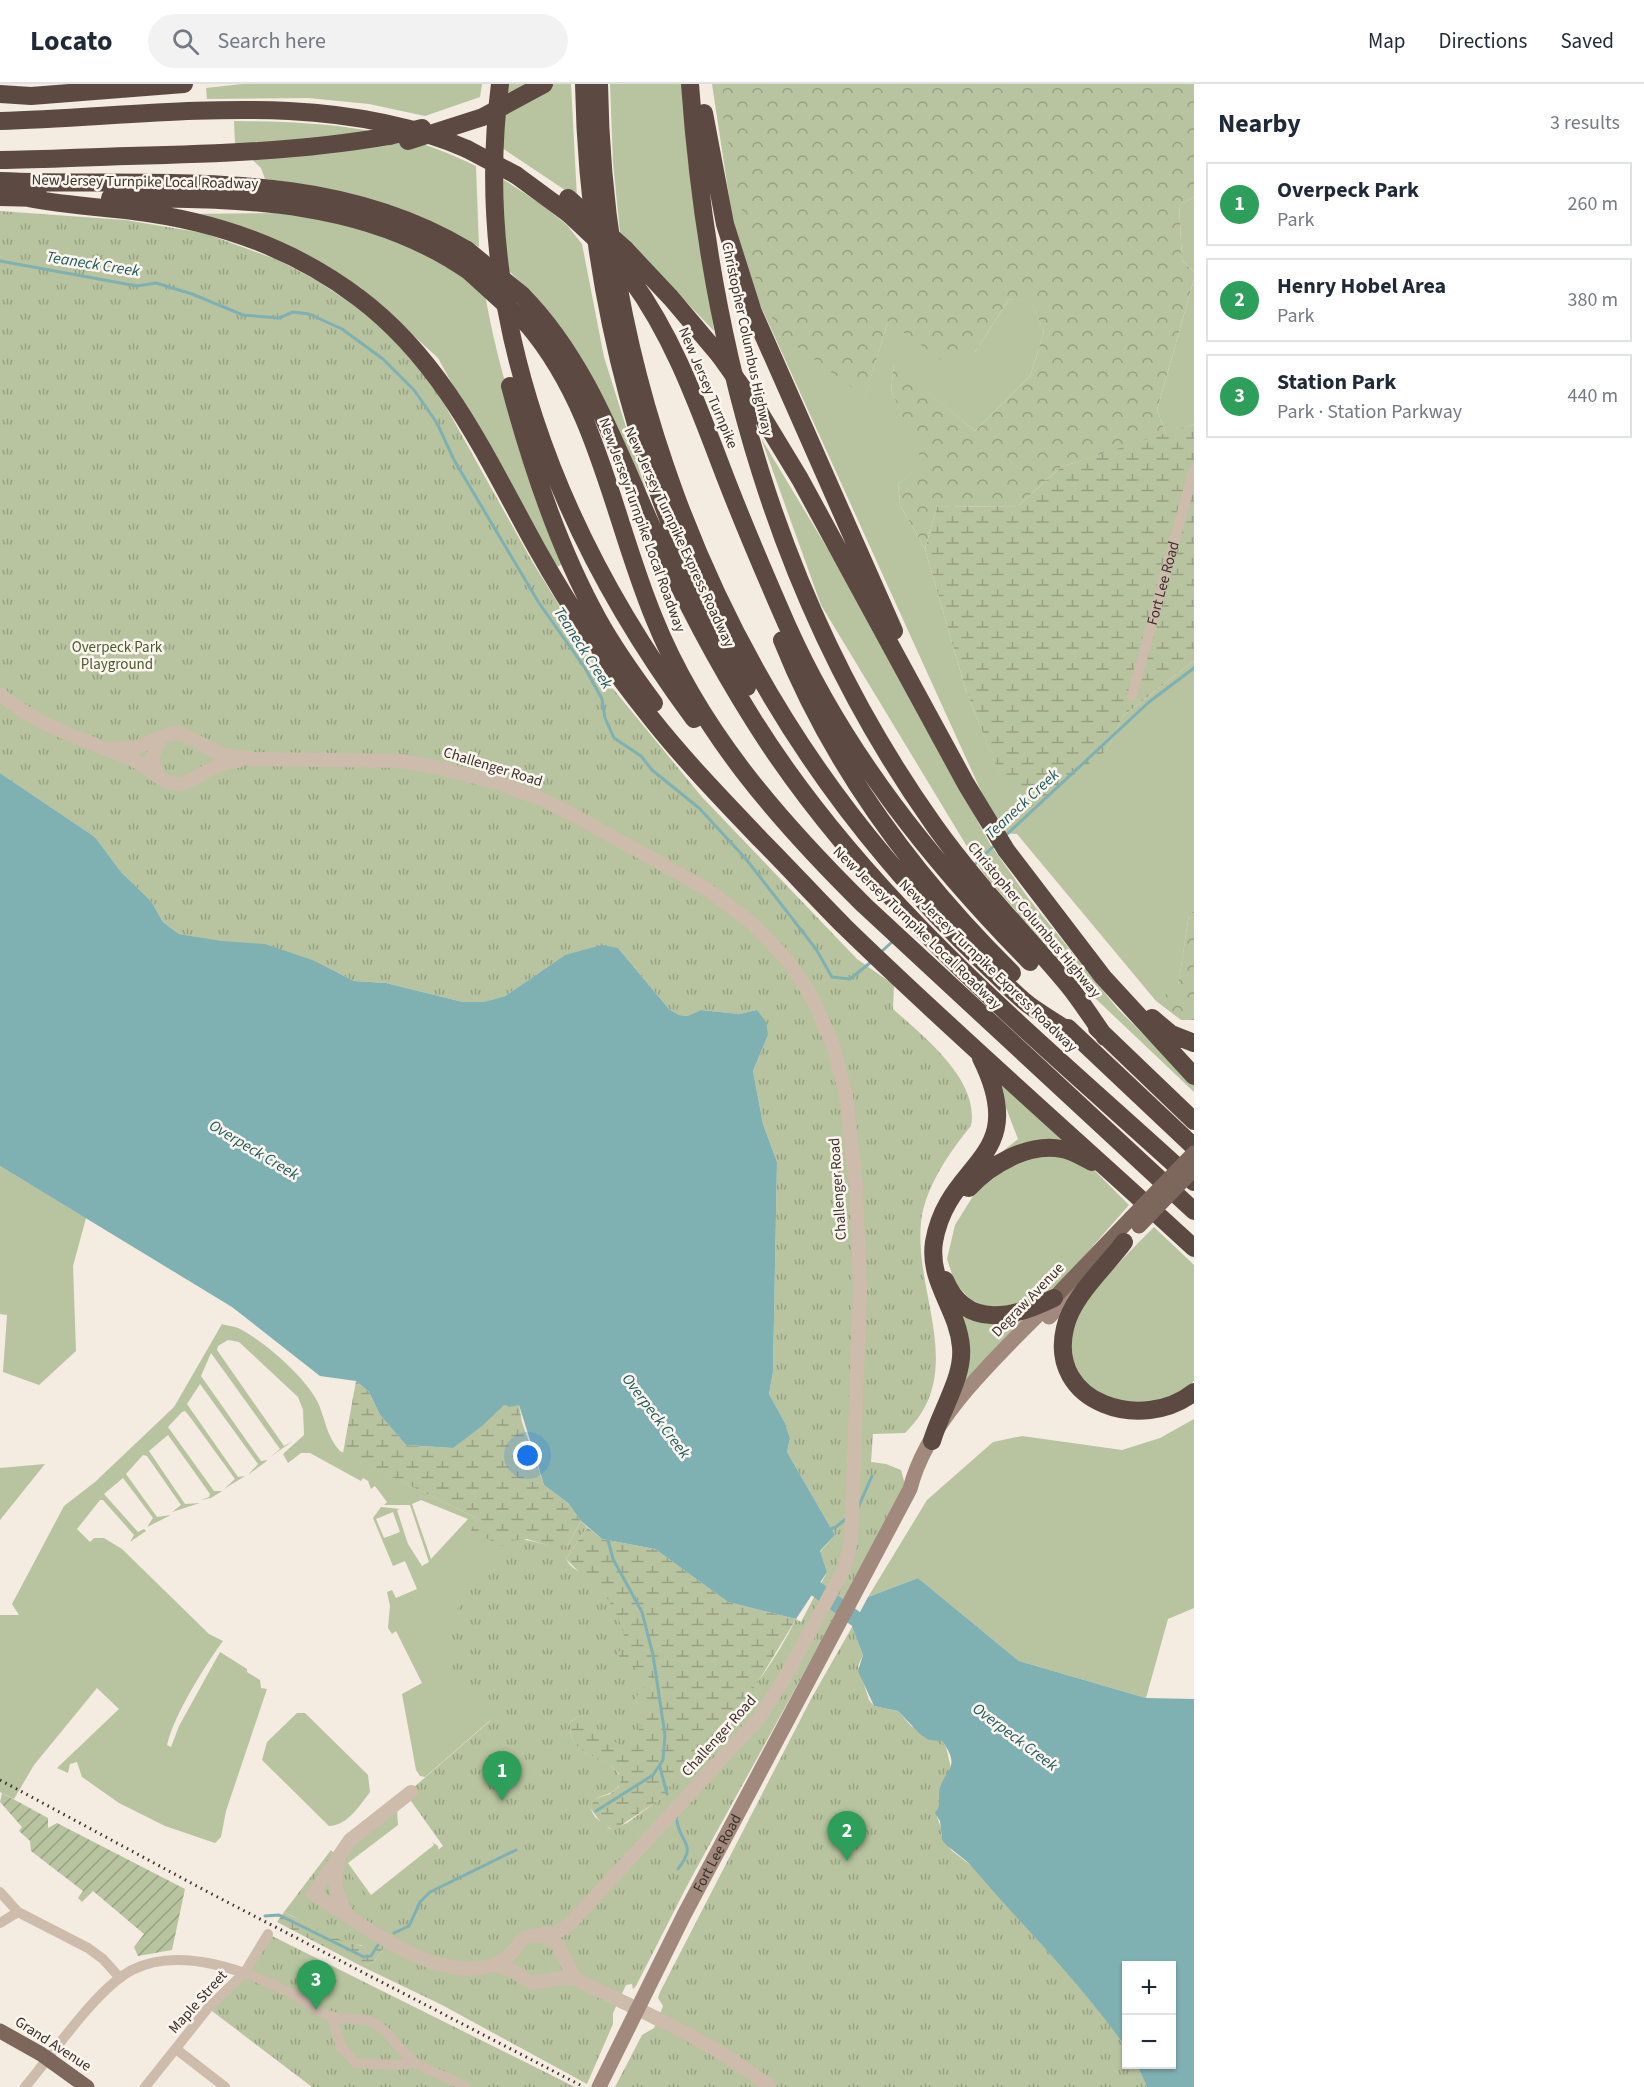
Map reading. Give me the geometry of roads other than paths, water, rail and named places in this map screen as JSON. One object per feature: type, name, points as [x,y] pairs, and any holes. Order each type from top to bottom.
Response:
[{"type":"highway","points":[[0,93],[85,84]]},
{"type":"highway","points":[[0,93],[31,96],[184,84]]},
{"type":"highway","points":[[500,84],[494,178],[496,239],[502,292],[516,361],[534,420],[555,477],[589,552],[619,606],[669,684],[717,749],[759,792]]},
{"type":"highway","points":[[0,160],[88,159],[290,148],[389,136],[461,115],[526,84]]},
{"type":"highway","points":[[88,159],[122,164],[232,160],[330,153],[408,141],[483,117],[544,84]]},
{"type":"highway","points":[[584,84],[588,177],[601,278],[617,358],[639,438],[666,516],[698,592],[745,684],[792,760],[817,813]]},
{"type":"highway","points":[[599,84],[603,172],[620,293],[645,404],[681,511],[730,622],[779,712],[842,804],[926,893]]},
{"type":"highway","name":"Christopher Columbus Highway","points":[[690,84],[700,183],[722,319],[741,410],[767,498],[804,595],[849,687],[954,867]]},
{"type":"highway","points":[[700,84],[721,209],[753,312],[931,718]]},
{"type":"highway","points":[[0,121],[230,112],[323,113],[384,120],[423,131],[468,149],[568,206],[625,249],[676,303],[720,356],[757,408],[800,479],[1006,850],[1041,899],[1146,1026],[1194,1076]]},
{"type":"highway","name":"New Jersey Turnpike Express Roadway","points":[[0,181],[213,183],[296,190],[336,198],[396,215],[467,250],[522,295],[555,334],[579,369],[709,644],[762,734],[817,813],[920,929],[1194,1182]]},
{"type":"highway","name":"New Jersey Turnpike Local Roadway","points":[[0,197],[222,199],[302,207],[363,220],[403,234],[439,251],[506,301],[527,324],[558,366],[586,422],[647,600],[669,651],[703,713],[759,792],[822,863],[888,928],[1194,1211]]},
{"type":"highway","points":[[28,198],[71,207],[170,217],[247,237],[288,254],[330,277],[388,322],[415,349],[450,394],[550,571],[609,663],[707,785],[884,964],[1188,1242],[1194,1253]]},
{"type":"highway","name":"New Jersey Turnpike","points":[[568,206],[631,279],[673,348],[740,517]]},
{"type":"highway","points":[[502,292],[502,355],[511,390],[540,483],[579,581],[609,638],[644,690],[694,757],[759,837]]},
{"type":"highway","points":[[740,517],[796,644],[834,717],[880,787],[1105,1037],[1194,1121]]},
{"type":"highway","name":"New Jersey Turnpike Express Roadway","points":[[740,517],[753,566],[777,629],[821,725],[926,893],[941,910],[1194,1147]]},
{"type":"highway","points":[[1089,957],[1163,1029],[1194,1043]]},
{"type":"highway","points":[[932,1442],[939,1417],[957,1377],[962,1353],[957,1327],[934,1271],[935,1237],[946,1207],[991,1143],[998,1117],[996,1092],[977,1049]]},
{"type":"highway","points":[[1054,1298],[1026,1311],[999,1316],[978,1312],[958,1300],[946,1283],[941,1263],[943,1238],[953,1211],[980,1177],[1007,1161],[1032,1151],[1052,1148],[1066,1150],[1112,1173]]},
{"type":"highway","points":[[1124,1242],[1067,1320],[1063,1347],[1071,1374],[1081,1389],[1099,1402],[1130,1412],[1163,1408],[1194,1392]]},
{"type":"main road","name":"Degraw Avenue","points":[[910,1489],[924,1474],[947,1434],[981,1389],[1124,1242],[1135,1222],[1194,1153]]},
{"type":"main road","name":"Degraw Avenue","points":[[839,1621],[910,1489],[932,1442],[969,1389],[1054,1298],[1194,1169]]},
{"type":"main road","name":"Fort Lee Road","points":[[598,2087],[684,1915],[839,1621]]},
{"type":"main road","name":"Grand Avenue","points":[[0,2031],[49,2059],[87,2087]]},
{"type":"street","name":"Fort Lee Road","points":[[1132,696],[1194,469]]},
{"type":"street","name":"Challenger Road","points":[[0,694],[48,726],[137,762],[175,784],[185,782],[222,763],[252,759]]},
{"type":"street","name":"Challenger Road","points":[[104,749],[135,748],[160,740],[170,734],[180,733],[223,755],[252,759],[400,761],[477,777],[543,800],[707,889],[753,924],[789,962],[813,999],[825,1023],[836,1053],[846,1095],[856,1185],[860,1275],[851,1542],[844,1569],[776,1694],[759,1718],[570,1924],[555,1933],[543,1935]]},
{"type":"street","points":[[158,775],[152,758],[160,740]]},
{"type":"street","points":[[196,775],[202,759],[197,742]]},
{"type":"street","points":[[411,1792],[351,1840],[313,1894],[432,1964],[452,1968],[493,1965],[505,1959],[526,1937],[543,1935],[554,1940],[575,1979]]},
{"type":"street","points":[[340,1854],[334,1876],[336,1895],[346,1914]]},
{"type":"street","points":[[0,1892],[18,1912],[87,1948],[103,1959],[120,1978]]},
{"type":"street","points":[[0,1923],[18,1912]]},
{"type":"street","name":"Challenger Road","points":[[562,1954],[564,1937],[570,1924]]},
{"type":"street","name":"Maple Street","points":[[145,2087],[208,2008],[245,1972],[268,1934]]},
{"type":"street","points":[[516,1948],[513,1962],[521,1977]]},
{"type":"street","points":[[548,1981],[560,1969],[562,1954]]},
{"type":"street","points":[[25,2087],[97,2000],[120,1978],[135,1969],[174,1962],[212,1964],[245,1972],[332,2017],[364,2019],[376,2024],[414,2062],[466,2087]]},
{"type":"street","points":[[493,1965],[536,1983],[575,1979],[679,2028],[770,2087]]},
{"type":"street","points":[[332,2017],[342,2046],[356,2063],[390,2065],[414,2062]]},
{"type":"street","points":[[176,2049],[225,2087]]},
{"type":"water","points":[[0,773],[95,837],[121,872],[151,901],[163,922],[179,934],[221,941],[265,944],[315,961],[354,981],[386,983],[463,1002],[484,1002],[505,996],[565,955],[602,945],[618,948],[669,1009],[679,1015],[687,1016],[701,1010],[739,1014],[757,1010],[766,1022],[768,1035],[753,1071],[763,1124],[777,1162],[773,1372],[769,1394],[785,1423],[790,1438],[787,1452],[835,1535],[820,1551],[827,1572],[796,1619],[728,1602],[655,1549],[602,1539],[581,1521],[568,1503],[544,1485],[519,1405],[509,1407],[505,1404],[482,1426],[453,1448],[406,1445],[380,1415],[369,1392],[356,1381],[320,1376],[232,1307],[0,1166]]},
{"type":"water","points":[[918,1578],[1019,1661],[1146,1698],[1194,1699],[1194,2087],[1147,2087],[1139,2069],[1176,2069],[1176,1961],[1122,1961],[1122,2042],[1052,1956],[969,1864],[942,1840],[940,1821],[935,1813],[939,1806],[941,1786],[950,1770],[951,1758],[942,1741],[929,1740],[920,1734],[898,1711],[874,1706],[858,1671],[863,1655],[852,1627],[868,1597]]},
{"type":"waterway","name":"Teaneck Creek","points":[[0,261],[137,286],[156,283],[192,294],[243,315],[279,318],[293,312],[309,314],[342,329],[383,359],[414,390],[437,423],[454,460],[539,603],[585,668],[602,699],[605,718],[614,738],[641,756],[652,770],[699,808],[746,859],[816,949],[832,977],[850,979],[871,962]]},
{"type":"waterway","name":"Teaneck Creek","points":[[1005,836],[1149,702],[1194,668]]},
{"type":"waterway","name":"Teaneck Creek","points":[[974,865],[996,844]]},
{"type":"waterway","name":"Teaneck Creek","points":[[880,953],[893,941]]},
{"type":"waterway","points":[[857,1510],[872,1476]]},
{"type":"waterway","points":[[828,1530],[847,1518]]},
{"type":"waterway","points":[[596,1811],[653,1775],[663,1760],[665,1735],[653,1655],[642,1612],[613,1559],[608,1540]]},
{"type":"waterway","name":"Overpeck Creek","points":[[798,1575],[873,1632]]},
{"type":"waterway","points":[[660,1767],[667,1794]]},
{"type":"waterway","points":[[677,1821],[687,1848],[687,1854],[678,1869]]},
{"type":"waterway","points":[[394,1933],[409,1926],[420,1902],[430,1892],[516,1850]]},
{"type":"waterway","points":[[265,1916],[279,1915],[364,1957],[371,1956],[378,1945]]},
{"type":"railway","points":[[0,1780],[206,1891],[584,2087]]},
{"type":"place","name":"Overpeck Park","points":[[502,1801]]},
{"type":"place","name":"Henry Hobel Area","points":[[847,1861]]},
{"type":"place","name":"Station Park","points":[[316,2010]]},
{"type":"park label","name":"Overpeck Park Playground","points":[[117,656]]}]
